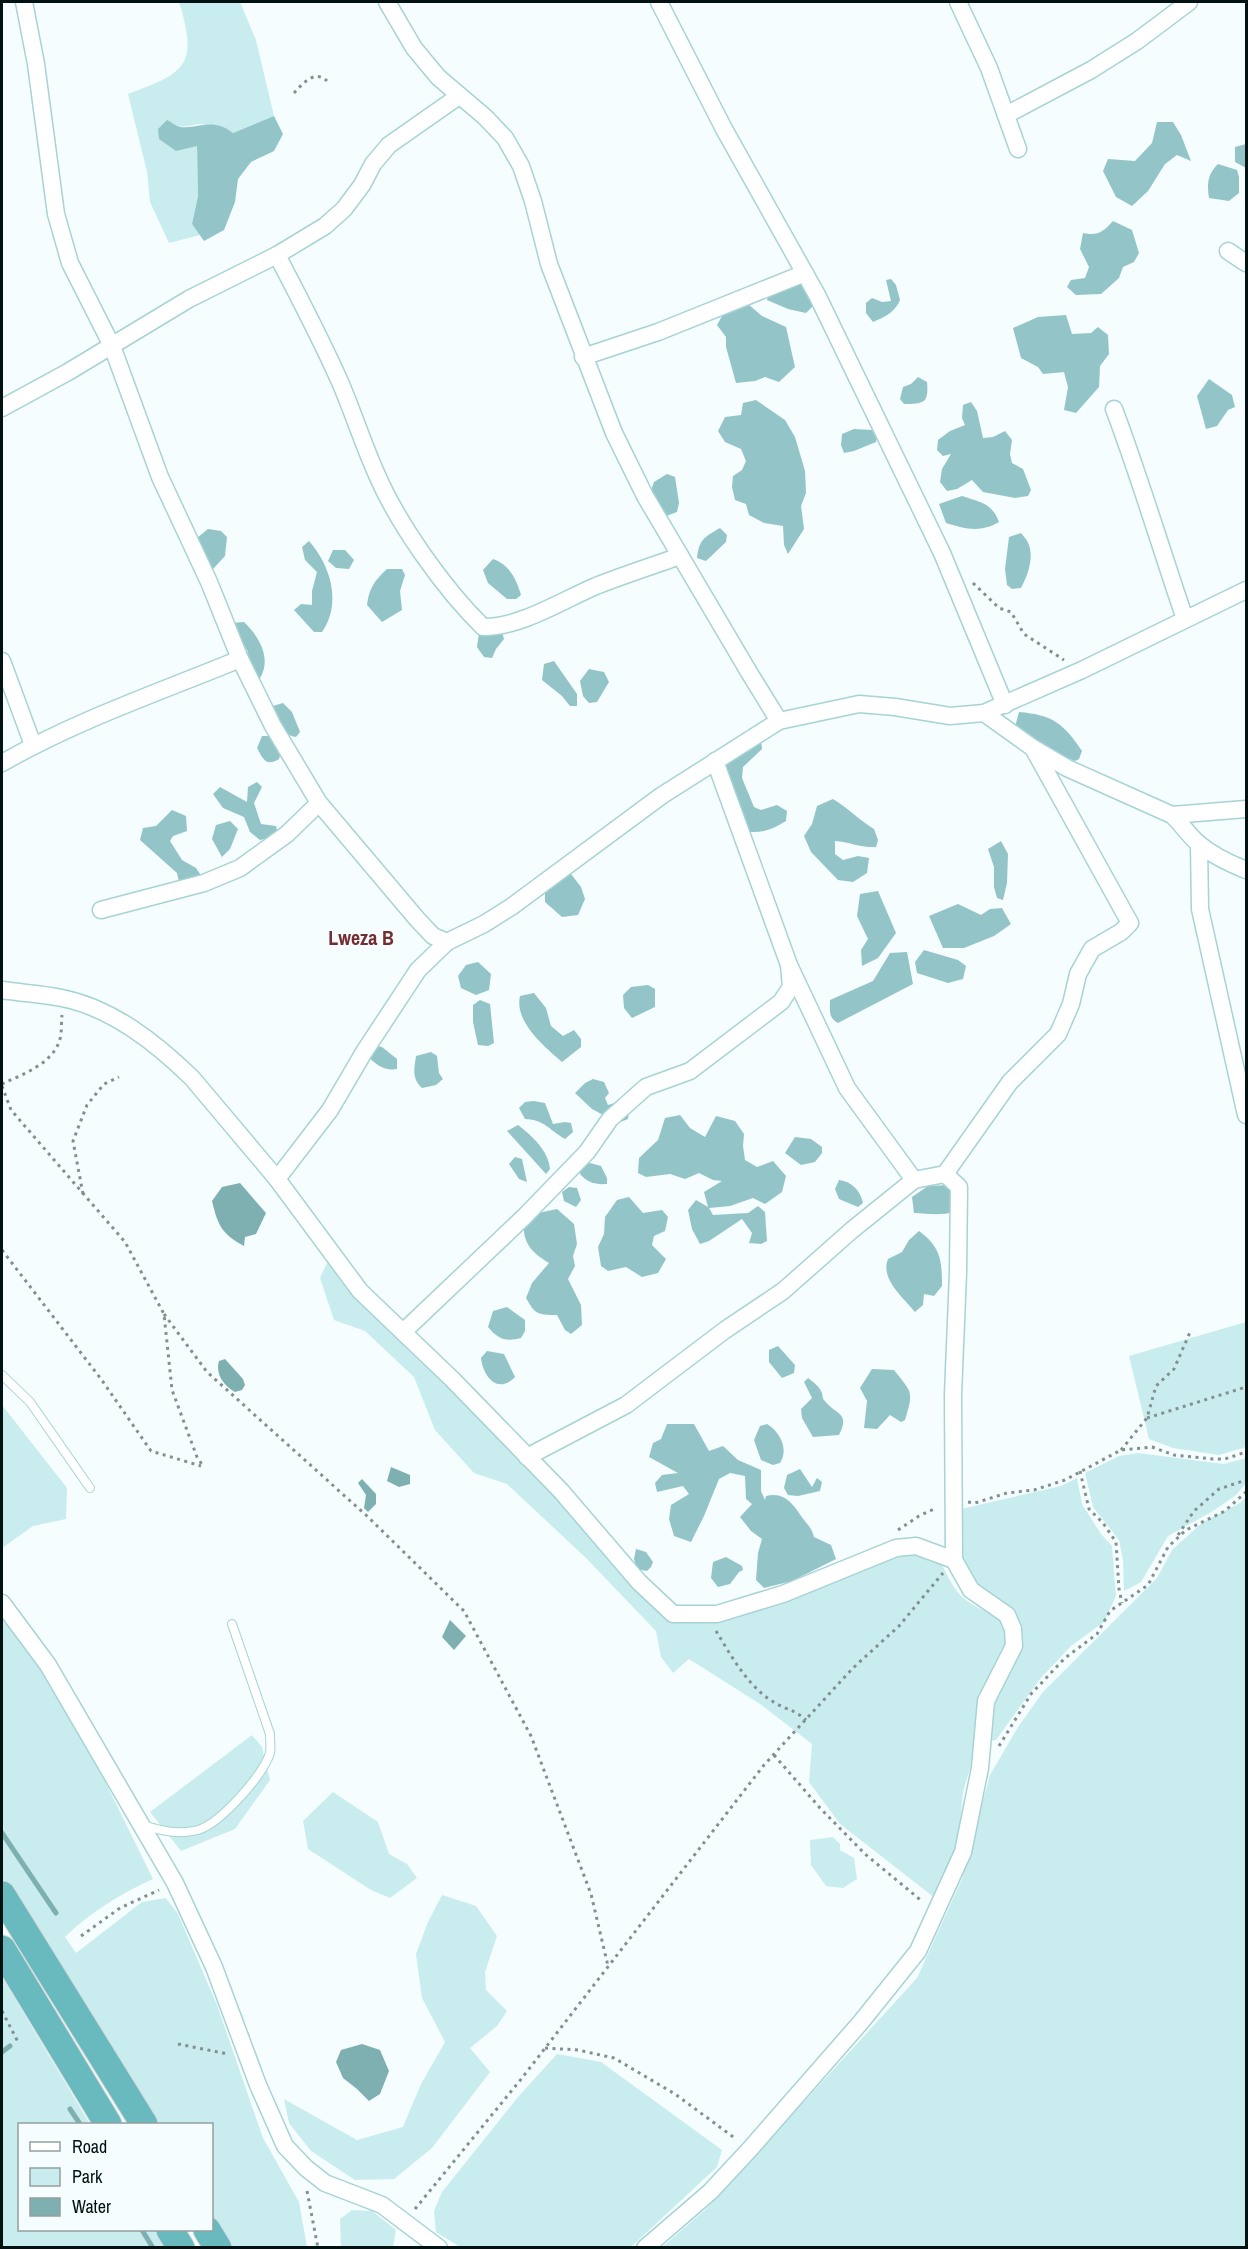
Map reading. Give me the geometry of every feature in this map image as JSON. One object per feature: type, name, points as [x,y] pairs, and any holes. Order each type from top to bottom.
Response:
[{"type":"highway","points":[[2,1895],[143,2123]]},
{"type":"highway","points":[[2,1949],[107,2123]]},
{"type":"highway","points":[[171,2231],[181,2247]]},
{"type":"highway","points":[[208,2231],[218,2247]]},
{"type":"street","points":[[24,2],[36,64],[56,214],[70,263],[112,346],[160,477],[209,582],[240,659],[273,726],[319,802],[417,919],[433,936],[447,942]]},
{"type":"street","points":[[387,2],[414,48],[438,77],[506,138],[520,166],[533,201],[549,264],[614,433],[645,496],[779,721]]},
{"type":"street","points":[[659,2],[724,129],[805,273],[942,553],[1005,705]]},
{"type":"street","points":[[958,2],[989,68],[1018,149]]},
{"type":"street","points":[[1006,115],[1091,70],[1137,41],[1189,2]]},
{"type":"street","points":[[2,408],[112,346],[189,299],[278,255],[325,226],[344,209],[362,185],[373,164],[389,145],[459,96]]},
{"type":"street","points":[[1228,251],[1246,263]]},
{"type":"street","points":[[278,255],[331,360],[377,475],[400,520],[432,566],[483,627],[495,628],[546,610],[594,587],[680,556]]},
{"type":"street","points":[[583,357],[658,332],[805,273]]},
{"type":"street","points":[[1114,409],[1142,484],[1185,619]]},
{"type":"street","points":[[277,1179],[330,1110],[364,1052],[418,970],[447,942],[484,924],[511,907],[661,796],[779,721],[859,704],[950,716],[984,713],[1082,670],[1246,590]]},
{"type":"street","points":[[2,763],[33,745],[87,720],[240,659]]},
{"type":"street","points":[[2,662],[33,745]]},
{"type":"street","points":[[984,713],[1033,748],[1067,768],[1108,789],[1172,815],[1199,844],[1246,870]]},
{"type":"street","points":[[527,1457],[626,1405],[725,1330],[783,1291],[852,1230],[914,1180],[945,1173],[1010,1082],[1058,1034],[1071,1004],[1078,974],[1092,949],[1122,932],[1130,923],[1033,748]]},
{"type":"street","points":[[715,761],[789,965],[847,1088],[914,1180]]},
{"type":"street","points":[[101,910],[204,883],[240,868],[288,834],[319,802]]},
{"type":"street","points":[[1172,815],[1246,808]]},
{"type":"street","points":[[1199,844],[1200,909],[1246,1115]]},
{"type":"street","points":[[403,1332],[524,1217],[587,1152],[610,1119],[646,1087],[690,1071],[781,1002],[791,987],[789,965]]},
{"type":"street","points":[[2,990],[63,998],[97,1009],[120,1021],[177,1063],[277,1179],[360,1291],[561,1491],[639,1582],[673,1614],[717,1614],[783,1594],[896,1548],[916,1546],[954,1560]]},
{"type":"street","points":[[645,2247],[710,2192],[861,2022],[918,1951],[963,1852],[980,1768],[986,1701],[1014,1646],[1013,1629],[1007,1615],[971,1590],[954,1560],[953,1394],[959,1187],[945,1173]]},
{"type":"street","points":[[2,1603],[48,1665],[175,1882],[214,1967],[247,2058],[285,2146],[306,2168],[325,2183],[382,2205],[439,2247]]},
{"type":"lane","points":[[2,1375],[30,1402],[90,1488]]},
{"type":"lane","points":[[140,1824],[176,1833],[202,1829],[220,1816],[249,1786],[262,1768],[270,1751],[270,1734],[232,1624]]},
{"type":"path","points":[[294,93],[308,78],[313,76],[325,79],[329,83]]},
{"type":"path","points":[[966,576],[999,608],[1011,612],[1024,634],[1082,670]]},
{"type":"path","points":[[63,998],[60,1038],[53,1054],[31,1070],[2,1085],[11,1110],[125,1242],[164,1314],[207,1372],[367,1515],[464,1611],[531,1736],[591,1894],[608,1966]]},
{"type":"path","points":[[84,1196],[73,1141],[87,1105],[104,1084],[119,1077]]},
{"type":"path","points":[[2,1250],[101,1378],[151,1451],[203,1466],[196,1457],[172,1390],[164,1314]]},
{"type":"path","points":[[1121,1450],[1147,1418],[1156,1386],[1174,1369],[1191,1330]]},
{"type":"path","points":[[1147,1418],[1246,1387]]},
{"type":"path","points":[[892,1535],[919,1516],[953,1500],[975,1503],[1007,1493],[1034,1490],[1065,1480],[1121,1450],[1152,1447],[1174,1455],[1213,1459],[1225,1459],[1246,1452]]},
{"type":"path","points":[[1080,1471],[1089,1509],[1103,1523],[1116,1542],[1122,1603]]},
{"type":"path","points":[[1174,1542],[1194,1511],[1219,1489],[1246,1480]]},
{"type":"path","points":[[994,1754],[1031,1694],[1065,1658],[1098,1634],[1110,1611],[1148,1585],[1168,1547],[1186,1530],[1225,1511],[1246,1492]]},
{"type":"path","points":[[405,2221],[545,2048],[774,1754],[853,1668],[899,1626],[954,1560]]},
{"type":"path","points":[[706,1614],[737,1663],[757,1689],[777,1705],[794,1710],[806,1720]]},
{"type":"path","points":[[774,1754],[820,1808],[865,1854],[936,1912]]},
{"type":"path","points":[[81,1936],[120,1908],[175,1882]]},
{"type":"path","points":[[2,2011],[18,2042]]},
{"type":"path","points":[[178,2044],[247,2058]]},
{"type":"path","points":[[545,2048],[578,2050],[614,2058],[675,2094],[750,2149]]},
{"type":"path","points":[[305,2185],[318,2247]]},
{"type":"green space","points":[[179,2],[240,2],[256,40],[274,116],[233,133],[201,124],[179,127],[197,146],[198,196],[192,224],[200,235],[169,243],[150,202],[147,172],[128,94],[163,80],[182,64],[187,54],[187,40]]},
{"type":"green space","points":[[329,1259],[379,1322],[444,1379],[571,1511],[665,1618],[835,1577],[914,1552],[929,1561],[942,1564],[952,1584],[962,1597],[1001,1622],[1009,1636],[963,1792],[957,1854],[940,1881],[935,1898],[840,1824],[809,1782],[812,1744],[760,1704],[689,1659],[673,1673],[661,1657],[656,1631],[585,1557],[507,1484],[474,1473],[435,1430],[414,1377],[365,1331],[334,1320],[320,1278]]},
{"type":"green space","points":[[1246,1322],[1246,1447],[1219,1455],[1173,1448],[1149,1439],[1129,1356]]},
{"type":"green space","points":[[2,1405],[67,1488],[66,1519],[33,1526],[2,1548]]},
{"type":"green space","points":[[1138,1453],[1224,1464],[1246,1458],[1246,1483],[1236,1495],[1213,1511],[1168,1536],[1141,1582],[1124,1591],[1123,1560],[1119,1540],[1093,1507],[1085,1473],[1119,1456]]},
{"type":"green space","points":[[1077,1478],[1082,1504],[1101,1534],[1112,1546],[1116,1596],[1104,1622],[1071,1646],[1040,1679],[996,1740],[990,1741],[994,1700],[1018,1625],[972,1583],[957,1546],[961,1509],[1061,1486]]},
{"type":"green space","points":[[1246,1497],[1246,2247],[661,2248],[706,2209],[917,1978],[962,1879],[990,1775],[1018,1727],[1043,1692],[1157,1578],[1172,1550],[1203,1522],[1240,1503]]},
{"type":"green space","points":[[2,1618],[40,1662],[92,1755],[153,1879],[106,1904],[65,1937],[76,1953],[142,1902],[166,1898],[178,1914],[217,2005],[263,2138],[299,2202],[307,2247],[229,2247],[213,2221],[213,2123],[153,2123],[2,1878]]},
{"type":"green space","points":[[252,1735],[262,1747],[270,1780],[235,1829],[181,1851],[150,1812]]},
{"type":"green space","points":[[333,1792],[378,1822],[389,1854],[407,1864],[417,1878],[390,1898],[371,1890],[308,1849],[303,1821]]},
{"type":"green space","points":[[833,1837],[840,1844],[840,1850],[854,1858],[857,1879],[843,1888],[826,1886],[811,1865],[810,1840]]},
{"type":"green space","points":[[442,1895],[476,1906],[497,1936],[485,1972],[486,1990],[507,2011],[497,2026],[470,2048],[490,2072],[432,2148],[394,2179],[355,2180],[311,2151],[289,2123],[284,2099],[357,2140],[403,2127],[421,2084],[445,2042],[422,1998],[416,1954],[428,1922]]},
{"type":"green space","points":[[2,1977],[89,2123],[18,2123],[18,2231],[155,2231],[165,2247],[2,2247]]},
{"type":"green space","points":[[557,2054],[601,2062],[722,2150],[717,2167],[631,2247],[460,2247],[436,2232],[434,2211],[442,2192],[518,2097]]},
{"type":"green space","points":[[352,2210],[372,2211],[396,2230],[393,2247],[341,2247],[340,2219]]},
{"type":"shaded area","points":[[274,116],[283,134],[274,151],[251,162],[238,179],[235,202],[224,230],[204,241],[192,224],[198,196],[197,146],[176,151],[159,139],[158,129],[167,120],[180,127],[213,125],[226,128],[233,133]]},
{"type":"shaded area","points":[[1157,122],[1173,122],[1181,135],[1191,161],[1177,155],[1165,164],[1148,191],[1132,206],[1116,197],[1103,171],[1108,159],[1135,161],[1152,143]]},
{"type":"shaded area","points":[[1246,144],[1246,168],[1235,162],[1235,147]]},
{"type":"shaded area","points":[[1218,164],[1237,170],[1239,193],[1229,201],[1209,198],[1209,180]]},
{"type":"shaded area","points":[[1113,221],[1132,230],[1139,253],[1134,262],[1123,267],[1119,278],[1101,294],[1076,295],[1067,287],[1071,280],[1085,278],[1089,267],[1080,249],[1083,233],[1100,232]]},
{"type":"shaded area","points":[[891,279],[896,285],[900,300],[889,314],[873,322],[866,313],[866,303],[872,298],[882,302],[891,301],[886,280]]},
{"type":"shaded area","points":[[795,283],[807,287],[814,305],[806,313],[788,309],[767,300],[769,293]]},
{"type":"shaded area","points":[[739,304],[748,304],[762,316],[786,327],[795,367],[779,382],[765,377],[755,381],[736,383],[726,347],[726,337],[717,325],[722,316]]},
{"type":"shaded area","points":[[1066,315],[1072,334],[1091,333],[1098,327],[1108,335],[1109,354],[1100,366],[1099,387],[1076,413],[1064,410],[1068,387],[1064,372],[1043,374],[1038,367],[1021,358],[1013,328],[1038,317]]},
{"type":"shaded area","points":[[918,377],[927,382],[926,398],[921,403],[904,404],[900,399],[903,387],[911,384]]},
{"type":"shaded area","points":[[1209,379],[1232,395],[1235,407],[1228,410],[1217,426],[1206,429],[1197,396]]},
{"type":"shaded area","points":[[756,400],[785,420],[795,437],[805,471],[806,493],[801,506],[804,529],[788,554],[784,545],[783,526],[764,523],[749,515],[746,504],[735,500],[732,487],[733,476],[742,470],[746,461],[741,449],[725,442],[718,431],[725,417],[741,415],[743,403]]},
{"type":"shaded area","points":[[971,402],[977,411],[983,438],[993,437],[1005,431],[1012,440],[1010,454],[1012,463],[1023,469],[1031,490],[1028,496],[1015,498],[983,492],[972,480],[957,489],[947,491],[940,482],[942,469],[951,454],[943,456],[937,450],[938,440],[950,431],[965,425],[962,418],[963,405]]},
{"type":"shaded area","points":[[854,429],[872,430],[877,437],[876,442],[844,453],[841,445],[842,434]]},
{"type":"shaded area","points":[[667,474],[675,477],[679,503],[677,512],[666,516],[650,493],[654,482]]},
{"type":"shaded area","points":[[962,496],[989,507],[999,522],[979,529],[946,523],[939,504]]},
{"type":"shaded area","points":[[720,528],[727,535],[726,542],[706,561],[697,558],[699,547],[704,539]]},
{"type":"shaded area","points":[[208,529],[221,531],[227,537],[225,556],[213,569],[198,569],[197,538]]},
{"type":"shaded area","points":[[1021,533],[1029,545],[1030,562],[1021,588],[1012,589],[1007,585],[1005,569],[1009,537]]},
{"type":"shaded area","points":[[309,541],[323,562],[331,585],[332,609],[322,632],[314,632],[294,610],[301,604],[312,605],[312,591],[317,572],[305,560],[302,547]]},
{"type":"shaded area","points":[[333,550],[345,550],[354,560],[349,569],[336,568],[328,561]]},
{"type":"shaded area","points":[[493,559],[504,565],[514,578],[521,595],[516,599],[507,599],[488,583],[483,570]]},
{"type":"shaded area","points":[[387,569],[402,569],[405,575],[400,591],[402,610],[382,622],[367,605],[373,585]]},
{"type":"shaded area","points":[[244,622],[255,634],[262,648],[265,663],[260,678],[243,678],[236,656],[248,652],[232,623]]},
{"type":"shaded area","points":[[502,632],[504,639],[492,658],[484,657],[477,647],[479,633]]},
{"type":"shaded area","points":[[554,661],[577,694],[577,706],[570,706],[562,696],[542,680],[544,664]]},
{"type":"shaded area","points":[[589,669],[604,672],[609,682],[597,702],[589,703],[583,696],[580,681]]},
{"type":"shaded area","points":[[283,703],[292,712],[300,732],[296,737],[283,730],[275,716],[273,706]]},
{"type":"shaded area","points":[[1019,712],[1041,715],[1063,727],[1082,751],[1079,759],[1075,761],[1067,758],[1015,727]]},
{"type":"shaded area","points":[[262,736],[273,736],[281,752],[279,759],[271,762],[265,761],[257,748]]},
{"type":"shaded area","points":[[761,741],[762,749],[743,767],[742,778],[754,807],[761,810],[777,805],[787,811],[786,821],[761,832],[736,830],[723,767],[730,748]]},
{"type":"shaded area","points":[[257,782],[262,787],[254,803],[261,824],[276,826],[277,830],[270,838],[260,840],[250,832],[244,817],[223,808],[213,794],[220,787],[247,802],[248,787]]},
{"type":"shaded area","points":[[833,799],[874,829],[878,840],[876,847],[835,841],[835,854],[843,860],[858,856],[869,858],[867,873],[853,882],[838,880],[811,852],[804,836],[812,824],[817,806]]},
{"type":"shaded area","points":[[172,810],[186,816],[187,831],[173,836],[170,841],[182,860],[196,868],[202,877],[179,882],[177,873],[140,840],[143,828],[156,826]]},
{"type":"shaded area","points":[[230,821],[238,829],[230,849],[222,857],[212,839],[216,825]]},
{"type":"shaded area","points":[[1001,841],[1008,854],[1007,883],[1003,900],[997,898],[994,887],[994,867],[988,849]]},
{"type":"shaded area","points":[[563,874],[571,874],[581,887],[585,899],[578,915],[562,917],[545,902],[545,888]]},
{"type":"shaded area","points":[[878,891],[896,933],[878,958],[862,966],[861,950],[868,939],[857,916],[860,894]]},
{"type":"shaded area","points":[[958,904],[981,915],[990,909],[1002,908],[1011,924],[994,936],[964,948],[943,948],[929,916]]},
{"type":"shaded area","points":[[924,950],[958,960],[966,966],[963,979],[948,983],[917,973],[915,962]]},
{"type":"shaded area","points":[[907,952],[913,984],[838,1023],[833,1019],[830,1013],[830,1000],[873,981],[890,953]]},
{"type":"shaded area","points":[[478,962],[491,974],[489,990],[476,995],[461,988],[458,976],[466,965]]},
{"type":"shaded area","points":[[648,985],[655,989],[655,1007],[632,1018],[624,1008],[623,995],[631,987]]},
{"type":"shaded area","points":[[534,993],[546,1008],[551,1026],[563,1036],[574,1030],[581,1039],[581,1047],[562,1062],[532,1033],[522,1015],[519,1006],[520,996]]},
{"type":"shaded area","points":[[480,1000],[490,1004],[494,1043],[488,1046],[478,1045],[473,1022],[473,1005]]},
{"type":"shaded area","points":[[372,1045],[382,1047],[397,1059],[397,1069],[381,1067],[367,1056]]},
{"type":"shaded area","points":[[431,1052],[437,1056],[439,1073],[443,1079],[436,1085],[422,1088],[415,1077],[416,1056]]},
{"type":"shaded area","points":[[593,1079],[604,1082],[609,1093],[605,1098],[608,1105],[618,1102],[630,1106],[628,1119],[618,1123],[592,1109],[575,1093]]},
{"type":"shaded area","points":[[525,1102],[545,1103],[553,1124],[571,1123],[573,1132],[565,1139],[542,1123],[525,1119],[519,1108]]},
{"type":"shaded area","points":[[680,1115],[690,1128],[705,1137],[716,1116],[735,1121],[744,1134],[745,1160],[757,1167],[773,1161],[786,1176],[782,1192],[765,1204],[753,1198],[730,1206],[709,1208],[713,1215],[748,1213],[758,1206],[765,1212],[767,1241],[761,1244],[749,1243],[752,1233],[742,1219],[709,1241],[700,1244],[692,1229],[688,1210],[696,1200],[708,1207],[704,1192],[722,1181],[713,1180],[699,1173],[685,1179],[670,1174],[646,1177],[638,1173],[639,1158],[658,1140],[665,1118]]},
{"type":"shaded area","points":[[518,1125],[543,1150],[550,1169],[546,1174],[507,1131]]},
{"type":"shaded area","points":[[795,1137],[811,1139],[822,1147],[822,1153],[815,1162],[801,1165],[785,1153]]},
{"type":"shaded area","points":[[515,1157],[522,1159],[527,1182],[519,1179],[509,1164]]},
{"type":"shaded area","points":[[590,1163],[601,1166],[607,1178],[607,1184],[593,1183],[582,1176],[577,1168]]},
{"type":"shaded area","points":[[839,1180],[855,1187],[863,1203],[858,1207],[839,1199],[835,1189]]},
{"type":"shaded area","points":[[949,1185],[966,1197],[968,1203],[950,1213],[914,1213],[912,1197],[928,1186]]},
{"type":"shaded area","points":[[569,1187],[577,1188],[581,1200],[576,1207],[564,1201],[562,1192]]},
{"type":"shaded area","points":[[629,1197],[643,1213],[662,1210],[668,1217],[665,1231],[654,1236],[652,1245],[666,1259],[658,1273],[642,1277],[626,1267],[608,1271],[601,1266],[598,1247],[604,1234],[605,1217],[617,1200]]},
{"type":"shaded area","points":[[557,1209],[574,1224],[577,1244],[573,1256],[575,1266],[568,1279],[581,1305],[582,1325],[571,1334],[565,1330],[557,1315],[537,1312],[526,1298],[532,1283],[549,1263],[528,1245],[524,1229],[538,1213]]},
{"type":"shaded area","points":[[919,1231],[932,1243],[939,1255],[942,1286],[934,1296],[924,1294],[923,1305],[915,1312],[890,1281],[886,1266],[888,1259],[902,1252],[909,1240]]},
{"type":"shaded area","points":[[507,1307],[525,1320],[525,1331],[521,1338],[510,1340],[502,1338],[488,1327],[493,1311]]},
{"type":"shaded area","points":[[778,1346],[795,1365],[794,1373],[782,1378],[769,1362],[769,1350]]},
{"type":"shaded area","points":[[487,1351],[504,1354],[515,1377],[502,1384],[492,1381],[482,1365],[481,1358]]},
{"type":"shaded area","points":[[872,1369],[894,1370],[908,1388],[910,1403],[905,1420],[901,1422],[890,1415],[877,1429],[864,1428],[867,1401],[860,1388]]},
{"type":"shaded area","points":[[808,1378],[819,1387],[824,1400],[842,1418],[839,1435],[813,1437],[802,1418],[801,1409],[812,1398],[804,1382]]},
{"type":"shaded area","points":[[667,1424],[694,1424],[709,1451],[723,1446],[738,1460],[761,1470],[761,1491],[765,1500],[766,1496],[773,1495],[789,1501],[810,1528],[814,1537],[831,1545],[836,1559],[792,1581],[764,1588],[756,1580],[758,1553],[762,1539],[751,1531],[740,1517],[752,1504],[746,1499],[745,1476],[730,1473],[719,1479],[691,1542],[674,1536],[669,1519],[671,1505],[689,1494],[683,1486],[657,1492],[655,1483],[662,1475],[678,1473],[649,1457],[653,1443],[661,1439]]},
{"type":"shaded area","points":[[767,1424],[779,1436],[784,1452],[780,1463],[773,1465],[761,1460],[754,1440],[760,1426]]},
{"type":"shaded area","points":[[800,1469],[812,1487],[817,1478],[822,1482],[820,1491],[798,1496],[788,1495],[784,1488],[787,1475]]},
{"type":"shaded area","points":[[636,1549],[646,1552],[653,1562],[647,1571],[637,1569],[634,1559]]},
{"type":"shaded area","points":[[726,1557],[742,1566],[743,1570],[730,1584],[718,1587],[711,1578],[713,1562]]},
{"type":"water","points":[[240,1183],[266,1213],[256,1234],[245,1237],[244,1246],[222,1228],[216,1217],[212,1201],[222,1187]]},
{"type":"water","points":[[225,1359],[243,1379],[245,1385],[242,1390],[235,1392],[221,1379],[218,1370],[219,1361]]},
{"type":"water","points":[[391,1467],[410,1475],[410,1484],[399,1487],[387,1481]]},
{"type":"water","points":[[362,1479],[376,1494],[376,1504],[368,1512],[364,1508],[366,1495],[358,1483]]},
{"type":"water","points":[[450,1620],[466,1636],[454,1650],[442,1637]]},
{"type":"water","points":[[362,2044],[380,2050],[389,2071],[380,2094],[369,2101],[343,2078],[336,2062],[341,2050]]},
{"type":"waterway","points":[[2,1833],[56,1913]]},
{"type":"waterway","points":[[2,2052],[10,2046]]},
{"type":"waterway","points":[[70,2109],[79,2123]]},
{"type":"waterway","points":[[143,2231],[153,2248]]},
{"type":"district","name":"Lweza B","points":[[361,937]]}]
